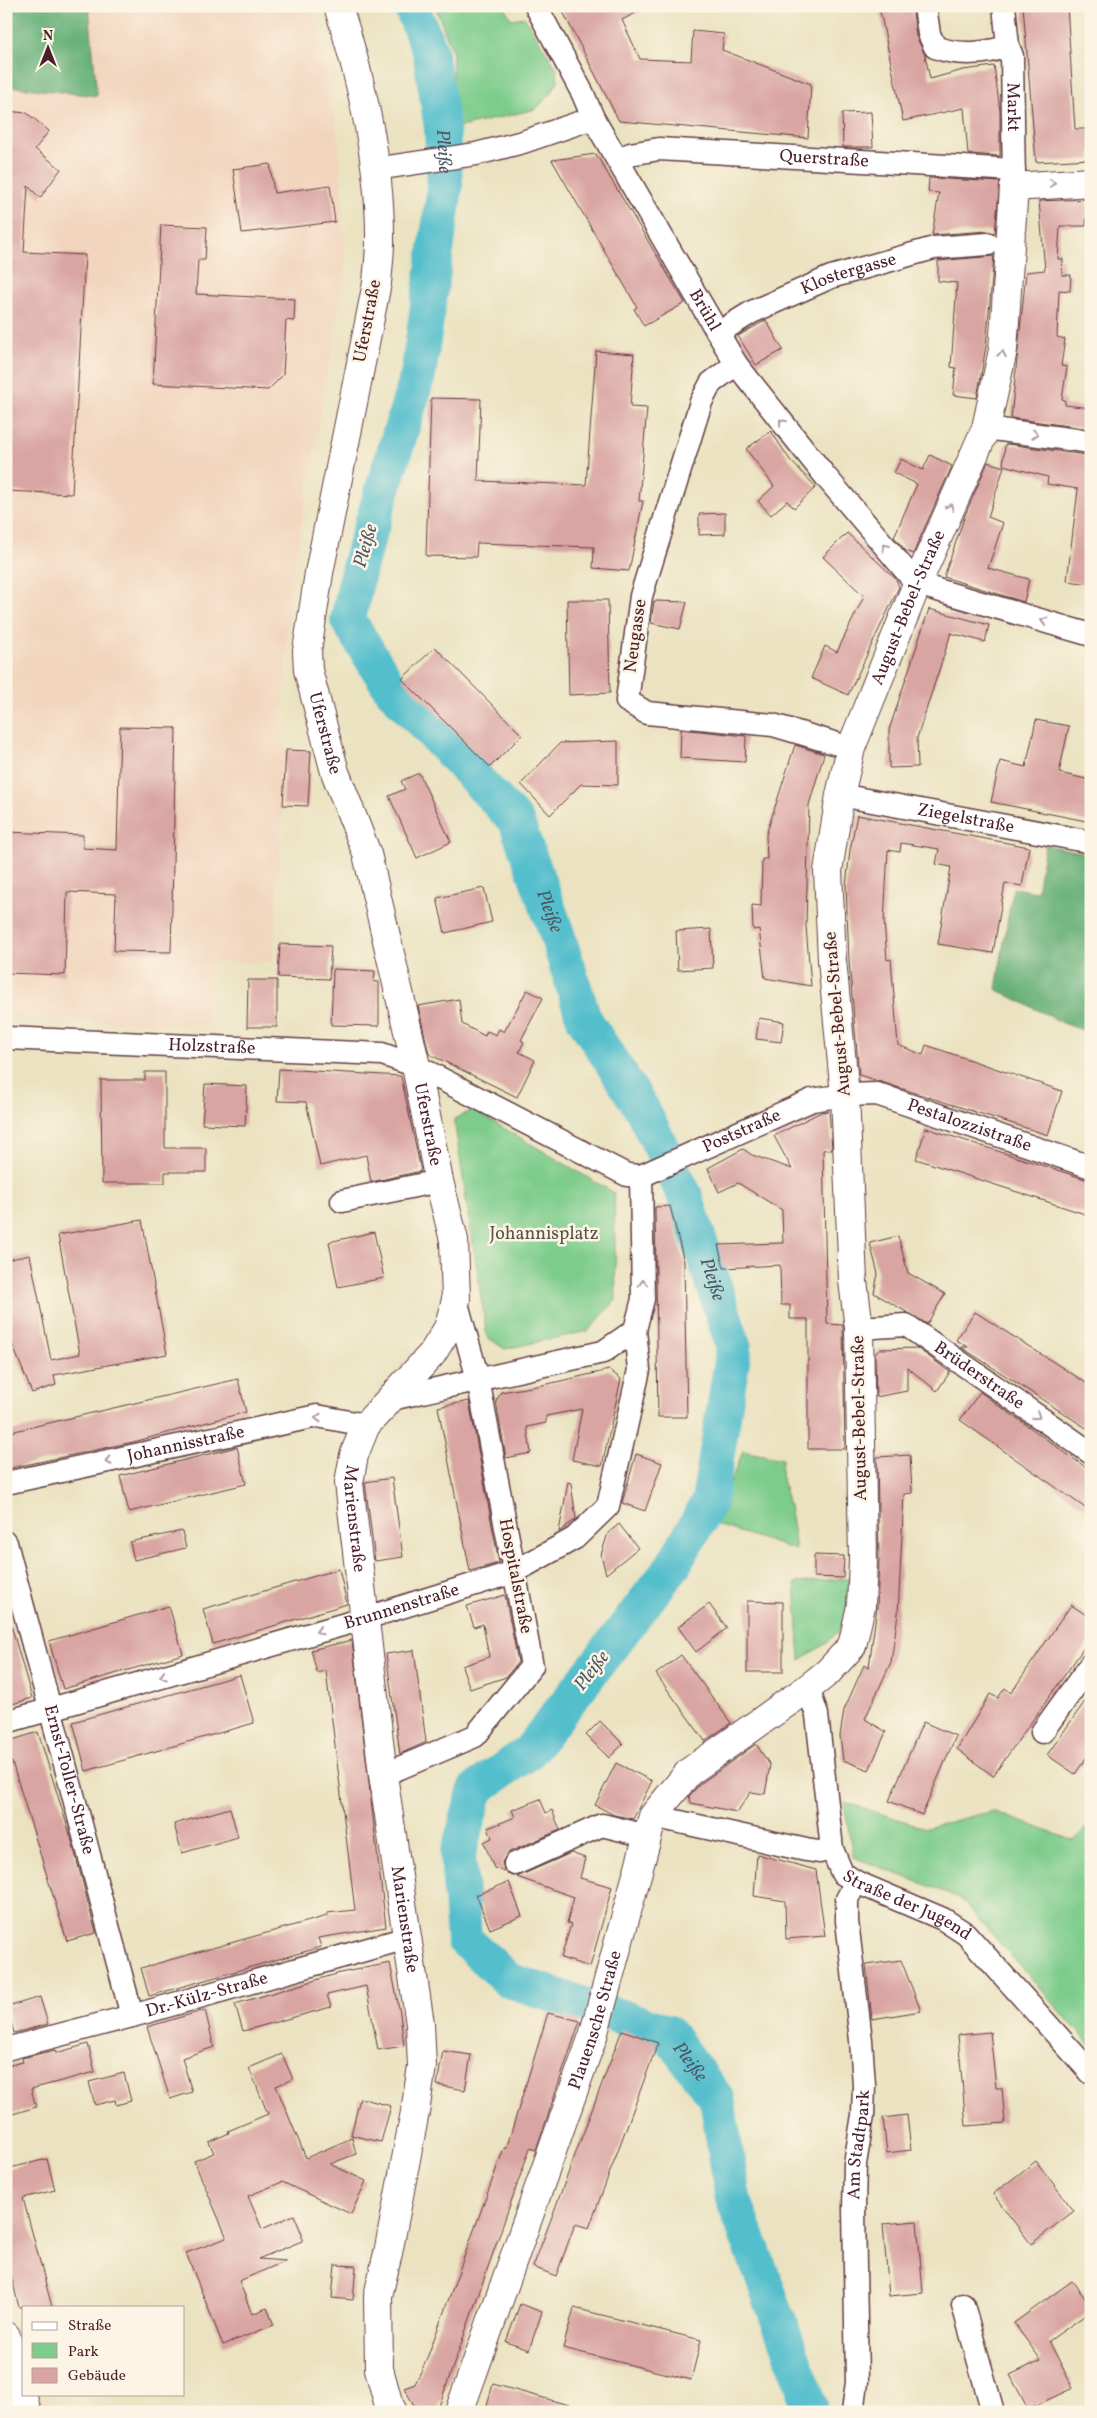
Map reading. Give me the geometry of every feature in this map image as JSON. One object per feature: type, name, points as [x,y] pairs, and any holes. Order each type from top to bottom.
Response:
[{"type":"street","name":"Uferstraße","points":[[338,6],[358,79],[375,169],[380,242],[377,283],[320,568],[306,651],[308,670],[334,772],[367,854],[416,1066],[439,1180],[454,1240],[456,1300],[448,1328],[432,1354],[366,1425]]},
{"type":"street","name":"Brühl","points":[[536,6],[583,94],[593,118],[736,364],[826,477],[917,584]]},
{"type":"street","points":[[925,6],[929,34],[936,47],[953,52],[995,51],[1008,46]]},
{"type":"street","name":"Markt","points":[[1004,6],[1008,46],[1012,56],[1014,179]]},
{"type":"street","points":[[375,169],[476,154],[522,142],[593,118]]},
{"type":"street","name":"Querstraße","points":[[619,161],[630,154],[659,148],[1014,179]]},
{"type":"street","points":[[1014,179],[1091,182]]},
{"type":"street","name":"August-Bebel-Straße","points":[[808,1688],[828,1672],[852,1646],[861,1606],[863,1560],[859,1328],[853,1281],[845,1095],[832,960],[828,871],[840,795],[850,748],[917,584],[986,428],[1003,350],[1014,179]]},
{"type":"street","name":"Klostergasse","points":[[718,333],[752,312],[831,277],[934,248],[988,244]]},
{"type":"street","name":"Neugasse","points":[[736,364],[711,383],[701,402],[640,596],[627,701],[647,713],[773,725],[850,748]]},
{"type":"street","points":[[986,428],[1091,442]]},
{"type":"street","points":[[917,584],[1091,635]]},
{"type":"street","name":"Ziegelstraße","points":[[840,795],[1091,842]]},
{"type":"street","name":"Holzstraße","points":[[6,1038],[382,1054],[416,1066]]},
{"type":"street","points":[[391,1399],[603,1352],[635,1330],[643,1300],[646,1174],[627,1175],[614,1170],[416,1066]]},
{"type":"street","name":"Pestalozzistraße","points":[[845,1095],[877,1094],[1091,1166]]},
{"type":"street","name":"Poststraße","points":[[646,1174],[812,1100],[845,1095]]},
{"type":"street","points":[[342,1201],[439,1180]]},
{"type":"street","name":"Hospitalstraße","points":[[383,1775],[475,1736],[532,1666],[478,1379],[456,1300]]},
{"type":"street","name":"Brüderstraße","points":[[859,1328],[906,1325],[1091,1453]]},
{"type":"street","name":"Brunnenstraße","points":[[6,1722],[366,1618],[514,1572],[575,1538],[608,1506],[639,1370],[635,1330]]},
{"type":"street","name":"Johannisstraße","points":[[6,1483],[317,1416],[366,1425]]},
{"type":"street","name":"Marienstraße","points":[[366,1425],[354,1455],[349,1483],[383,1775],[420,2024],[422,2066],[388,2253],[378,2296],[380,2369],[388,2402],[393,2412]]},
{"type":"street","name":"Ernst-Toller-Straße","points":[[6,1543],[132,2016]]},
{"type":"street","points":[[1042,1732],[1091,1664]]},
{"type":"street","points":[[808,1688],[817,1715],[832,1849]]},
{"type":"street","name":"Plauensche Straße","points":[[459,2412],[593,2036],[650,1826],[689,1772],[808,1688]]},
{"type":"street","name":"Straße der Jugend","points":[[516,1864],[602,1825],[650,1826],[819,1852],[832,1849],[842,1873],[856,1882],[943,1919],[966,1934],[1091,2073]]},
{"type":"street","name":"Am Stadtpark","points":[[852,2412],[857,2382],[855,2164],[863,2114],[864,2084],[861,2040],[847,1921],[847,1898],[856,1882]]},
{"type":"street","name":"Dr.-Külz-Straße","points":[[6,2049],[132,2016],[407,1938]]},
{"type":"street","points":[[963,2305],[993,2412]]},
{"type":"street","points":[[6,2336],[22,2394]]},
{"type":"street","points":[[23,2396],[27,2412]]},
{"type":"shaded area","points":[[89,6],[313,6],[339,142],[346,266],[290,590],[281,738],[286,750],[273,962],[216,961],[207,982],[209,1026],[6,1017],[6,86],[97,96]]},
{"type":"green space","points":[[6,6],[89,6],[97,96],[6,86]]},
{"type":"green space","points":[[435,6],[504,6],[511,19],[524,17],[557,69],[558,81],[551,94],[536,109],[452,129],[453,53]]},
{"type":"green space","points":[[1045,845],[1091,854],[1091,1033],[1063,1023],[996,989],[1013,888],[1037,892]]},
{"type":"green space","name":"Johannisplatz","points":[[473,1110],[614,1193],[616,1300],[588,1331],[505,1349],[487,1337],[454,1119]]},
{"type":"green space","points":[[743,1451],[782,1459],[781,1475],[790,1510],[796,1550],[714,1524]]},
{"type":"green space","points":[[851,1578],[845,1624],[827,1643],[800,1660],[795,1583]]},
{"type":"green space","points":[[844,1802],[926,1828],[993,1811],[1074,1841],[1091,1822],[1091,2046],[960,1898],[853,1857]]},
{"type":"building","points":[[560,6],[649,6],[622,20],[640,59],[691,61],[693,31],[724,34],[722,50],[811,84],[808,138],[619,121]]},
{"type":"building","points":[[879,6],[912,6],[916,36],[925,55],[930,79],[963,70],[994,66],[1000,111],[1000,156],[968,154],[964,108],[903,121]]},
{"type":"building","points":[[1023,6],[1067,6],[1075,129],[1091,129],[1091,159],[1036,162]]},
{"type":"building","points":[[6,111],[27,113],[49,131],[35,149],[61,169],[40,198],[28,186],[24,252],[85,255],[72,494],[6,491]]},
{"type":"building","points":[[871,112],[873,147],[843,147],[842,113]]},
{"type":"building","points":[[596,154],[685,303],[644,326],[634,309],[637,307],[552,160]]},
{"type":"building","points":[[270,164],[274,193],[330,185],[335,222],[242,233],[233,169]]},
{"type":"building","points":[[929,178],[1000,182],[995,233],[987,231],[932,235],[939,193],[928,192]]},
{"type":"building","points":[[1088,199],[1086,226],[1060,226],[1058,259],[1063,259],[1062,275],[1071,275],[1070,291],[1059,290],[1057,337],[1065,339],[1061,366],[1067,367],[1062,399],[1065,400],[1065,405],[1091,408],[1090,429],[1011,418],[1026,272],[1045,270],[1039,201]]},
{"type":"building","points":[[161,225],[207,227],[205,260],[198,260],[196,294],[295,299],[294,321],[286,320],[283,375],[268,390],[153,384]]},
{"type":"building","points":[[994,256],[986,346],[977,398],[953,395],[956,368],[951,367],[957,283],[938,281],[938,261]]},
{"type":"building","points":[[766,320],[783,350],[756,365],[738,336]]},
{"type":"building","points":[[596,351],[634,354],[630,407],[647,408],[639,501],[643,501],[629,571],[593,568],[594,547],[477,543],[476,557],[426,556],[431,398],[481,399],[478,481],[586,485]]},
{"type":"building","points":[[771,431],[790,460],[816,487],[794,508],[787,501],[771,515],[758,501],[774,486],[746,449]]},
{"type":"building","points":[[1005,445],[1086,455],[1086,458],[1091,459],[1091,584],[1067,581],[1078,489],[1047,484],[1048,477],[1003,465]]},
{"type":"building","points":[[930,455],[952,466],[913,554],[906,551],[894,537],[917,484],[894,473],[901,459],[923,470]]},
{"type":"building","points":[[988,462],[1004,467],[988,517],[1003,523],[988,568],[1029,579],[1024,602],[944,577],[965,515]]},
{"type":"building","points":[[725,513],[725,534],[699,535],[699,514]]},
{"type":"building","points":[[847,533],[896,579],[899,587],[848,695],[811,678],[825,646],[837,652],[864,596],[823,557]]},
{"type":"building","points":[[567,600],[608,600],[610,693],[569,695]]},
{"type":"building","points":[[654,601],[687,602],[680,629],[651,623]]},
{"type":"building","points":[[929,609],[989,625],[985,642],[951,633],[917,738],[918,767],[889,768],[889,730]]},
{"type":"building","points":[[435,647],[522,735],[490,767],[402,679]]},
{"type":"building","points":[[1036,720],[1069,726],[1059,773],[1091,780],[1091,822],[991,802],[1000,761],[1026,767]]},
{"type":"building","points":[[120,727],[176,728],[171,952],[114,951],[116,894],[67,892],[65,975],[6,973],[6,832],[83,835],[83,848],[117,850]]},
{"type":"building","points":[[681,729],[746,736],[745,762],[680,758]]},
{"type":"building","points":[[618,741],[618,785],[581,784],[550,815],[521,784],[560,743]]},
{"type":"building","points":[[795,745],[824,754],[809,805],[806,927],[811,986],[765,978],[759,929],[753,930],[752,905],[761,906],[762,859],[767,859],[766,835]]},
{"type":"building","points":[[286,750],[311,751],[308,806],[283,805]]},
{"type":"building","points":[[419,773],[451,842],[417,858],[389,796],[405,789],[401,781]]},
{"type":"building","points":[[857,815],[1029,847],[1022,886],[1005,883],[993,953],[938,944],[951,867],[936,864],[939,849],[901,843],[900,852],[888,850],[884,921],[887,960],[891,959],[898,1045],[923,1055],[926,1045],[1062,1091],[1048,1135],[859,1075],[849,961],[846,886],[850,850]]},
{"type":"building","points":[[484,888],[492,922],[445,933],[437,898]]},
{"type":"building","points":[[711,929],[713,968],[678,970],[676,931]]},
{"type":"building","points":[[280,944],[331,946],[329,979],[278,977]]},
{"type":"building","points":[[333,969],[375,971],[374,982],[379,982],[379,1026],[331,1025]]},
{"type":"building","points":[[248,980],[277,980],[277,1027],[247,1027]]},
{"type":"building","points":[[527,990],[543,998],[521,1040],[524,1042],[519,1052],[535,1060],[517,1097],[429,1054],[418,1006],[459,999],[462,1024],[485,1036],[487,1031],[496,1035],[499,1029],[504,1032]]},
{"type":"building","points":[[759,1018],[784,1022],[781,1042],[756,1039]]},
{"type":"building","points":[[279,1069],[401,1076],[421,1171],[371,1182],[366,1155],[320,1166],[306,1102],[277,1101]]},
{"type":"building","points":[[145,1072],[165,1072],[165,1148],[206,1148],[206,1172],[165,1172],[165,1183],[102,1183],[101,1080],[145,1080]]},
{"type":"building","points":[[205,1084],[247,1086],[245,1126],[202,1124]]},
{"type":"building","points":[[829,1111],[832,1149],[823,1150],[827,1324],[843,1325],[845,1449],[808,1449],[808,1319],[790,1319],[790,1305],[781,1305],[780,1265],[724,1268],[718,1245],[783,1243],[782,1210],[738,1183],[719,1192],[708,1168],[743,1149],[752,1155],[792,1169],[774,1136],[821,1112]]},
{"type":"building","points":[[926,1128],[1091,1181],[1091,1216],[916,1159]]},
{"type":"building","points":[[670,1206],[684,1262],[687,1417],[658,1417],[655,1207]]},
{"type":"building","points":[[142,1220],[167,1354],[54,1375],[56,1385],[32,1393],[6,1329],[6,1260],[30,1255],[51,1360],[80,1354],[58,1235]]},
{"type":"building","points":[[374,1232],[384,1278],[338,1287],[329,1242]]},
{"type":"building","points":[[898,1236],[908,1273],[945,1294],[927,1324],[874,1293],[878,1274],[870,1243]]},
{"type":"building","points":[[975,1312],[1091,1386],[1091,1431],[961,1347],[968,1347],[956,1340]]},
{"type":"building","points":[[917,1348],[950,1372],[937,1391],[907,1367],[907,1391],[876,1397],[875,1354],[880,1349]]},
{"type":"building","points":[[609,1370],[621,1379],[602,1466],[572,1460],[582,1409],[546,1416],[546,1423],[527,1427],[531,1453],[506,1458],[496,1401],[501,1392],[543,1385]]},
{"type":"building","points":[[238,1379],[246,1412],[133,1442],[6,1469],[6,1433]]},
{"type":"building","points":[[980,1392],[1091,1471],[1091,1512],[960,1420]]},
{"type":"building","points":[[469,1401],[499,1563],[470,1571],[438,1407]]},
{"type":"building","points":[[237,1447],[246,1484],[129,1512],[120,1476]]},
{"type":"building","points":[[636,1454],[662,1463],[645,1511],[622,1503]]},
{"type":"building","points":[[910,1455],[912,1493],[904,1494],[898,1614],[891,1662],[865,1719],[886,1732],[869,1770],[843,1760],[840,1736],[844,1710],[864,1665],[869,1667],[877,1607],[879,1561],[877,1457]]},
{"type":"building","points":[[392,1478],[403,1557],[375,1561],[365,1482]]},
{"type":"building","points":[[568,1482],[571,1483],[576,1519],[559,1532]]},
{"type":"building","points":[[619,1524],[638,1548],[606,1574],[601,1555],[608,1533]]},
{"type":"building","points":[[182,1531],[186,1548],[134,1560],[130,1542]]},
{"type":"building","points":[[814,1555],[844,1556],[843,1578],[814,1577]]},
{"type":"building","points":[[339,1569],[347,1604],[213,1644],[203,1609]]},
{"type":"building","points":[[505,1595],[518,1662],[506,1677],[470,1689],[462,1666],[489,1657],[483,1624],[474,1627],[467,1606]]},
{"type":"building","points":[[747,1601],[783,1602],[783,1672],[747,1672]]},
{"type":"building","points":[[709,1604],[727,1628],[696,1652],[678,1627]]},
{"type":"building","points":[[1071,1605],[1091,1618],[1091,1638],[993,1776],[957,1749],[990,1694],[998,1698],[1005,1688],[1011,1693]]},
{"type":"building","points":[[169,1606],[183,1654],[63,1689],[49,1641]]},
{"type":"building","points":[[11,1625],[32,1698],[6,1706],[6,1626]]},
{"type":"building","points":[[352,1640],[386,1927],[318,1938],[321,1947],[149,1996],[141,1968],[327,1916],[327,1913],[355,1910],[326,1671],[317,1673],[311,1650]]},
{"type":"building","points":[[414,1650],[426,1742],[400,1754],[386,1654]]},
{"type":"building","points":[[681,1655],[731,1723],[705,1741],[656,1674]]},
{"type":"building","points":[[240,1675],[254,1723],[86,1771],[73,1722]]},
{"type":"building","points":[[1091,1693],[1091,1751],[1075,1774],[1047,1755]]},
{"type":"building","points":[[600,1721],[623,1744],[609,1758],[586,1735]]},
{"type":"building","points":[[923,1722],[956,1736],[922,1815],[889,1801]]},
{"type":"building","points":[[38,1732],[71,1838],[96,1933],[67,1941],[12,1762],[6,1764],[6,1742]]},
{"type":"building","points":[[756,1744],[770,1765],[765,1794],[751,1792],[737,1812],[691,1803],[689,1796],[700,1784]]},
{"type":"building","points":[[616,1763],[652,1781],[633,1819],[614,1815],[595,1805]]},
{"type":"building","points":[[540,1799],[546,1813],[552,1810],[560,1830],[509,1852],[502,1862],[505,1872],[494,1868],[484,1842],[492,1838],[488,1828],[515,1817],[512,1810]]},
{"type":"building","points":[[230,1808],[238,1837],[182,1853],[174,1824]]},
{"type":"building","points":[[571,1853],[585,1858],[580,1878],[612,1887],[590,1967],[561,1958],[571,1924],[567,1923],[574,1897],[517,1877]]},
{"type":"building","points":[[757,1854],[816,1870],[825,1936],[786,1939],[785,1901],[754,1896]]},
{"type":"building","points":[[509,1882],[522,1916],[490,1929],[476,1895]]},
{"type":"building","points":[[901,1960],[921,2011],[872,2019],[866,1965]]},
{"type":"building","points":[[390,1963],[400,2013],[404,2046],[378,2050],[366,1986],[327,1995],[331,2007],[243,2031],[235,2004],[340,1973]]},
{"type":"building","points":[[40,1997],[48,2024],[14,2033],[7,2007]]},
{"type":"building","points":[[205,2010],[214,2047],[182,2058],[192,2092],[170,2099],[147,2027]]},
{"type":"building","points":[[548,2013],[580,2021],[536,2150],[530,2148],[437,2412],[418,2412],[404,2388],[415,2384],[426,2361],[504,2148],[506,2149]]},
{"type":"building","points":[[622,2030],[658,2043],[589,2228],[575,2224],[556,2276],[533,2267]]},
{"type":"building","points":[[990,2032],[996,2088],[1002,2088],[1005,2123],[966,2126],[958,2035]]},
{"type":"building","points":[[88,2044],[95,2072],[31,2089],[36,2107],[6,2116],[6,2066],[23,2062],[22,2058],[55,2050],[56,2053]]},
{"type":"building","points":[[443,2051],[471,2055],[465,2090],[437,2085]]},
{"type":"building","points":[[282,2054],[293,2079],[276,2086],[306,2158],[352,2138],[356,2154],[330,2164],[366,2181],[351,2214],[282,2182],[248,2196],[262,2229],[294,2215],[302,2234],[302,2241],[258,2259],[286,2261],[239,2281],[252,2314],[267,2308],[274,2325],[223,2345],[186,2253],[227,2238],[194,2161],[214,2153],[209,2142],[229,2133],[228,2131],[268,2114],[249,2068]]},
{"type":"building","points":[[124,2073],[131,2101],[116,2105],[115,2100],[95,2105],[89,2082]]},
{"type":"building","points":[[360,2098],[391,2106],[381,2142],[351,2135]]},
{"type":"building","points":[[907,2115],[911,2150],[887,2153],[883,2118]]},
{"type":"building","points":[[47,2159],[55,2190],[23,2198],[52,2306],[19,2307],[6,2256],[6,2169]]},
{"type":"building","points":[[1036,2161],[1074,2211],[1031,2244],[993,2194]]},
{"type":"building","points":[[917,2221],[923,2293],[889,2296],[883,2224]]},
{"type":"building","points":[[335,2265],[356,2266],[353,2300],[332,2298]]},
{"type":"building","points":[[1072,2281],[1091,2306],[1091,2311],[1049,2341],[1073,2388],[1028,2409],[1010,2375],[1041,2360],[1014,2323]]},
{"type":"building","points":[[520,2304],[542,2312],[529,2350],[506,2342]]},
{"type":"building","points":[[574,2308],[701,2340],[691,2380],[563,2348]]},
{"type":"building","points":[[493,2384],[576,2407],[575,2412],[485,2412]]},
{"type":"waterway","name":"Pleiße","points":[[411,6],[430,51],[442,128],[445,187],[418,375],[360,563],[348,620],[391,689],[516,821],[554,925],[584,1019],[642,1109],[685,1196],[734,1348],[709,1502],[672,1567],[529,1752],[476,1789],[458,1854],[464,1939],[508,1980],[667,2032],[717,2099],[733,2198],[809,2402],[805,2412]]}]
